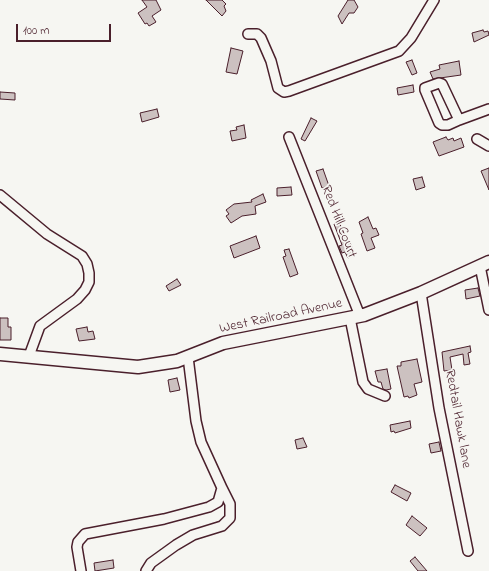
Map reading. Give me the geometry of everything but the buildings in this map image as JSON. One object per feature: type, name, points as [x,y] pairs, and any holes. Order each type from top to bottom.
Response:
[{"type":"main road","name":"West Railroad Avenue","points":[[0,354],[138,367],[177,361],[223,343],[355,317],[421,293],[484,264]]},
{"type":"street","points":[[248,34],[257,34],[261,38],[271,61],[278,88],[284,92],[289,92],[399,51],[411,38],[434,0]]},
{"type":"street","points":[[460,120],[442,84],[439,83],[425,88],[440,125],[444,126],[460,120],[489,109]]},
{"type":"street","name":"Red Hill Court","points":[[289,137],[355,317],[363,382],[368,389],[385,396]]},
{"type":"street","points":[[477,139],[489,146]]},
{"type":"street","points":[[0,195],[47,234],[82,256],[88,264],[89,282],[81,294],[40,326],[29,356]]},
{"type":"street","points":[[484,264],[489,310]]},
{"type":"street","name":"Redtail Hawk lane","points":[[421,293],[439,408],[468,550]]},
{"type":"street","points":[[146,571],[151,563],[176,545],[194,535],[222,526],[230,518],[230,504],[201,442],[196,421],[188,357]]},
{"type":"street","points":[[81,571],[77,548],[78,542],[86,534],[164,519],[209,507],[218,502],[222,488]]}]
